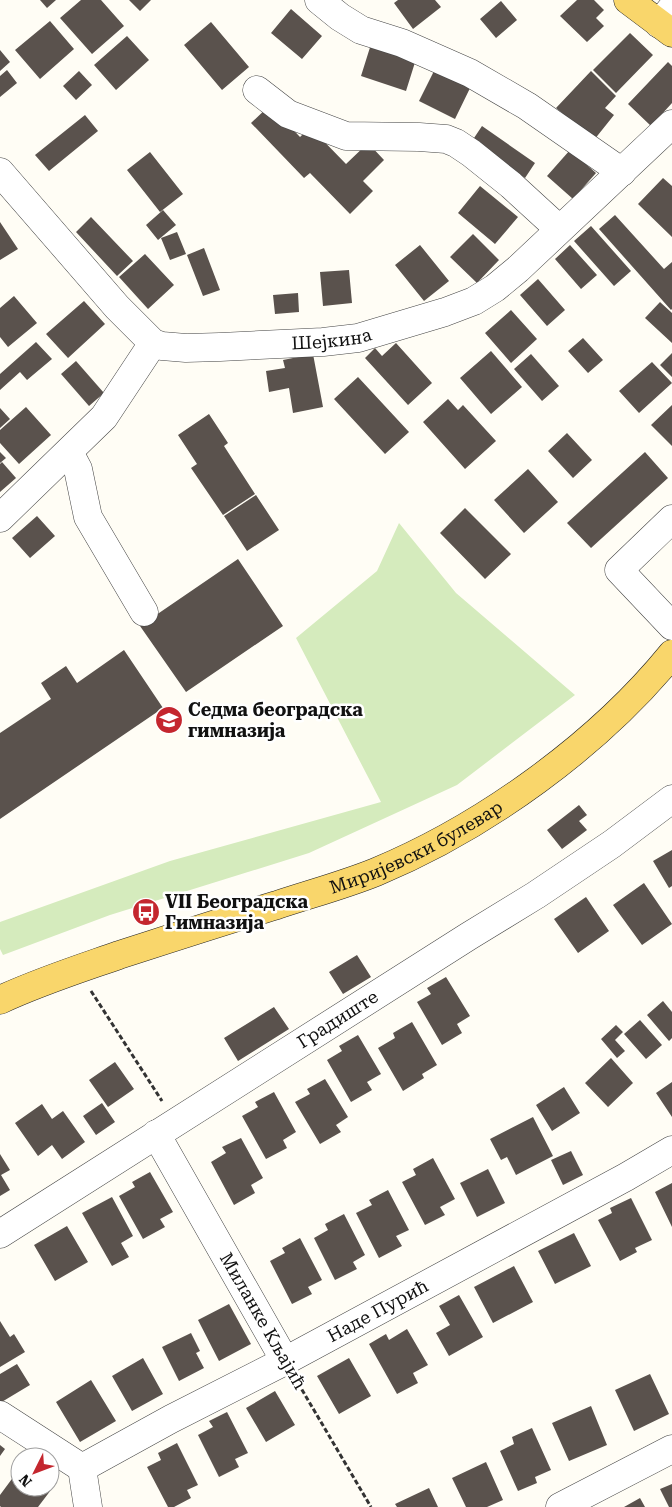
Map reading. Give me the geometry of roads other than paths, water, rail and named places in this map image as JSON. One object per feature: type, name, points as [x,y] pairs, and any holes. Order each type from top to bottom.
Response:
[{"type":"main road","points":[[628,0],[668,22]]},
{"type":"main road","name":"Миријевски булевар","points":[[0,1000],[65,973],[329,889],[376,872],[423,850],[534,782],[596,733],[646,685],[672,654]]},
{"type":"street","points":[[319,0],[340,17],[361,30],[402,43],[470,73],[527,106],[622,172]]},
{"type":"street","points":[[258,90],[288,114],[346,136],[419,137],[446,139],[456,143],[511,185],[559,229]]},
{"type":"street","name":"Шејкина","points":[[153,343],[162,346],[186,348],[323,342],[358,338],[474,301],[495,288],[518,269],[672,124]]},
{"type":"street","points":[[0,172],[117,307],[153,343],[104,417],[0,518]]},
{"type":"street","points":[[69,452],[78,469],[88,517],[144,612]]},
{"type":"street","points":[[672,519],[619,570],[672,626]]},
{"type":"street","name":"Градиште","points":[[0,1234],[461,941],[536,896],[612,844],[672,799]]},
{"type":"street","name":"Миланке Кљајић","points":[[166,1128],[285,1360]]},
{"type":"street","name":"Наде Пурић","points":[[82,1468],[626,1178],[672,1150]]},
{"type":"street","points":[[0,1415],[82,1468],[88,1507]]},
{"type":"street","points":[[560,1507],[672,1449]]},
{"type":"place","name":"Седма београдска гимназија","points":[[169,720]]},
{"type":"place","name":"VII Београдска Гимназија","points":[[146,912]]}]
